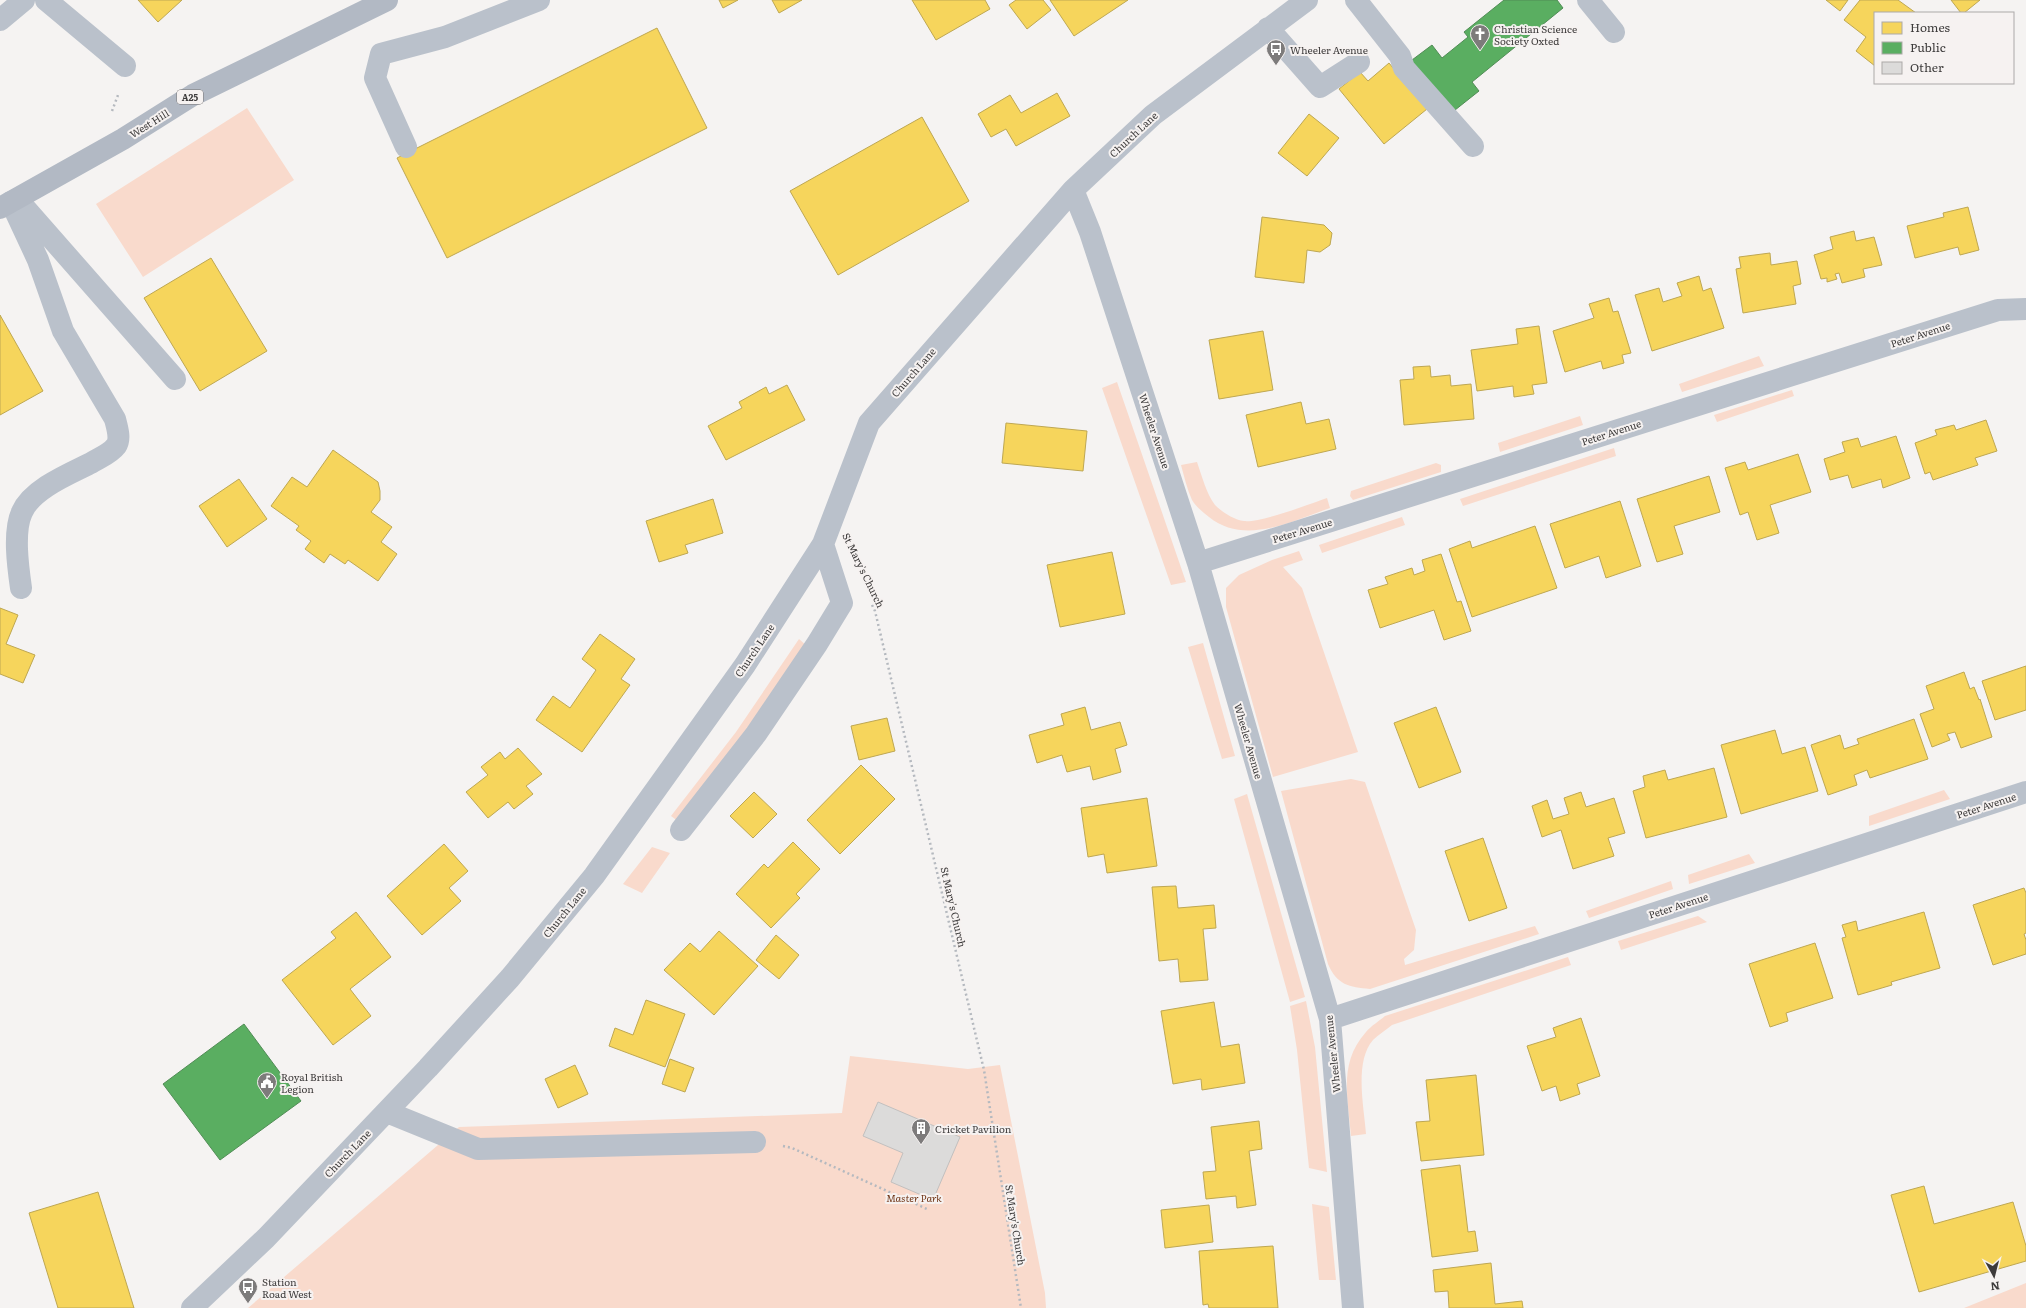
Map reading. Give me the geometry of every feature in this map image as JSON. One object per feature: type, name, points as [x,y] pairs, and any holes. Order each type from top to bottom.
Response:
[{"type":"main road","name":"West Hill","points":[[9,203],[123,139],[193,95],[387,0]]},
{"type":"street","points":[[0,20],[24,0]]},
{"type":"street","points":[[46,0],[125,66]]},
{"type":"street","points":[[406,147],[375,78],[381,54],[445,37],[540,0]]},
{"type":"street","name":"Church Lane","points":[[192,1308],[266,1238],[387,1112],[510,978],[594,876],[745,665],[823,544],[869,422],[1073,190],[1153,114],[1307,0]]},
{"type":"street","points":[[1356,0],[1400,56],[1404,68],[1473,146]]},
{"type":"street","points":[[1588,0],[1614,32]]},
{"type":"street","points":[[1268,28],[1320,86],[1359,62]]},
{"type":"street","name":"Wheeler Avenue","points":[[1073,190],[1090,232],[1198,562],[1330,1019],[1353,1308]]},
{"type":"street","points":[[9,203],[175,379]]},
{"type":"street","points":[[9,203],[38,260],[63,331],[115,419],[118,434],[117,445],[107,454],[38,492],[26,504],[21,513],[18,532],[18,567],[20,588]]},
{"type":"street","name":"Peter Avenue","points":[[1198,562],[1998,310],[2026,310]]},
{"type":"street","points":[[681,830],[756,734],[817,644],[842,603],[823,544]]},
{"type":"street","name":"Peter Avenue","points":[[1330,1019],[2026,792]]},
{"type":"street","points":[[387,1112],[478,1149],[755,1142]]},
{"type":"path","name":"St Mary's Church","points":[[872,604],[877,619],[984,1070],[1021,1308]]},
{"type":"path","points":[[755,1142],[792,1148],[927,1209]]},
{"type":"green space","points":[[247,108],[294,180],[143,277],[96,204]]},
{"type":"green space","points":[[1759,356],[1764,366],[1682,392],[1679,384]]},
{"type":"green space","points":[[1117,382],[1186,582],[1171,585],[1102,388]]},
{"type":"green space","points":[[1792,390],[1794,396],[1717,422],[1714,415]]},
{"type":"green space","points":[[1580,416],[1583,425],[1500,452],[1498,443]]},
{"type":"green space","points":[[1614,448],[1616,456],[1463,506],[1460,499]]},
{"type":"green space","points":[[1197,462],[1207,490],[1215,505],[1236,519],[1251,521],[1261,519],[1327,498],[1330,508],[1269,528],[1238,530],[1223,525],[1209,517],[1194,503],[1190,496],[1181,465]]},
{"type":"green space","points":[[1436,463],[1441,465],[1441,472],[1353,500],[1350,496],[1351,491]]},
{"type":"green space","points":[[1402,517],[1405,525],[1322,553],[1319,545]]},
{"type":"green space","points":[[1299,551],[1303,560],[1283,567],[1302,588],[1358,752],[1273,777],[1226,607],[1226,588],[1239,575],[1272,560]]},
{"type":"green space","points":[[799,639],[807,646],[679,822],[671,816],[736,732]]},
{"type":"green space","points":[[1203,643],[1235,756],[1222,759],[1188,647]]},
{"type":"green space","points":[[1351,779],[1365,782],[1416,930],[1414,950],[1404,959],[1405,965],[1535,926],[1539,934],[1370,989],[1350,986],[1340,981],[1335,976],[1328,964],[1281,791]]},
{"type":"green space","points":[[1944,790],[1950,799],[1869,826],[1869,816]]},
{"type":"green space","points":[[1247,794],[1305,997],[1290,1002],[1234,799]]},
{"type":"green space","points":[[652,847],[670,853],[642,893],[623,884]]},
{"type":"green space","points":[[1749,854],[1755,863],[1689,884],[1688,875]]},
{"type":"green space","points":[[1671,881],[1673,889],[1589,918],[1586,911]]},
{"type":"green space","points":[[1698,916],[1707,922],[1621,950],[1618,941]]},
{"type":"green space","points":[[1568,957],[1571,965],[1392,1025],[1377,1036],[1367,1049],[1362,1072],[1362,1098],[1366,1134],[1351,1136],[1347,1082],[1351,1056],[1357,1044],[1366,1032],[1385,1016]]},
{"type":"green space","points":[[1306,1001],[1315,1047],[1327,1172],[1309,1168],[1297,1050],[1290,1006]]},
{"type":"green space","name":"Master Park","points":[[850,1056],[968,1069],[1000,1065],[1045,1293],[1046,1308],[248,1308],[459,1127],[842,1113]]},
{"type":"green space","points":[[1312,1204],[1329,1207],[1336,1280],[1319,1280]]},
{"type":"green space","points":[[2026,1283],[2026,1308],[1964,1308]]},
{"type":"building: Homes","points":[[138,0],[182,0],[158,22]]},
{"type":"building: Homes","points":[[719,0],[738,0],[723,8]]},
{"type":"building: Homes","points":[[772,0],[802,0],[779,13]]},
{"type":"building: Homes","points":[[912,0],[985,0],[990,9],[936,40]]},
{"type":"building: Homes","points":[[1016,0],[1043,0],[1051,10],[1027,29],[1009,5]]},
{"type":"building: Homes","points":[[1050,0],[1128,0],[1074,36]]},
{"type":"building: Homes","points":[[1826,0],[1848,0],[1840,11]]},
{"type":"building: Homes","points":[[1860,0],[1898,0],[1915,12],[1874,12],[1874,65],[1856,51],[1866,37],[1844,20]]},
{"type":"building: Homes","points":[[1951,0],[1980,0],[1965,12],[1960,12]]},
{"type":"building: Homes","points":[[657,28],[707,128],[447,258],[397,158]]},
{"type":"building: Homes","points":[[1389,63],[1427,109],[1384,144],[1339,89],[1360,72],[1368,81]]},
{"type":"building: Homes","points":[[1057,93],[1070,116],[1016,146],[1006,129],[991,137],[978,114],[1010,95],[1021,113]]},
{"type":"building: Homes","points":[[1309,114],[1339,138],[1307,176],[1278,153]]},
{"type":"building: Homes","points":[[922,117],[969,201],[838,275],[790,191]]},
{"type":"building: Homes","points":[[1968,207],[1979,250],[1960,255],[1958,247],[1915,258],[1907,226],[1944,217],[1943,213]]},
{"type":"building: Homes","points":[[1262,217],[1324,225],[1332,233],[1330,245],[1320,252],[1307,250],[1304,283],[1255,277]]},
{"type":"building: Homes","points":[[1854,231],[1856,241],[1874,237],[1882,265],[1863,269],[1865,277],[1842,283],[1839,273],[1835,274],[1837,279],[1827,282],[1827,278],[1821,279],[1814,255],[1833,249],[1830,237]]},
{"type":"building: Homes","points":[[1770,253],[1771,265],[1797,261],[1801,284],[1793,286],[1796,304],[1743,313],[1736,269],[1741,268],[1739,257]]},
{"type":"building: Homes","points":[[211,258],[267,351],[200,391],[144,298]]},
{"type":"building: Homes","points":[[1699,276],[1703,291],[1711,288],[1724,328],[1652,351],[1635,295],[1659,288],[1663,302],[1682,296],[1677,283]]},
{"type":"building: Homes","points":[[1609,298],[1613,312],[1618,311],[1631,353],[1622,355],[1624,363],[1603,369],[1601,361],[1565,372],[1553,331],[1594,318],[1589,304]]},
{"type":"building: Homes","points":[[0,315],[43,391],[0,415]]},
{"type":"building: Homes","points":[[1539,326],[1547,383],[1532,385],[1534,394],[1514,397],[1513,386],[1477,391],[1471,350],[1518,344],[1516,329]]},
{"type":"building: Homes","points":[[1263,331],[1273,390],[1219,399],[1209,340]]},
{"type":"building: Homes","points":[[1430,366],[1431,377],[1450,375],[1451,386],[1471,384],[1474,419],[1404,425],[1400,380],[1414,379],[1413,367]]},
{"type":"building: Homes","points":[[787,385],[805,420],[726,460],[708,426],[742,408],[739,402],[766,387],[769,394]]},
{"type":"building: Homes","points":[[1301,402],[1306,424],[1329,419],[1336,449],[1258,467],[1246,415]]},
{"type":"building: Homes","points":[[1986,420],[1997,451],[1975,458],[1978,465],[1933,480],[1930,472],[1925,474],[1915,443],[1937,435],[1935,430],[1954,425],[1956,430]]},
{"type":"building: Homes","points":[[1006,423],[1087,431],[1083,471],[1002,463]]},
{"type":"building: Homes","points":[[1896,436],[1910,478],[1883,488],[1881,479],[1852,488],[1848,475],[1830,480],[1824,459],[1845,452],[1842,442],[1858,438],[1861,447]]},
{"type":"building: Homes","points":[[333,450],[378,482],[380,500],[371,512],[392,527],[381,542],[397,554],[378,581],[348,560],[345,564],[330,554],[324,563],[305,549],[311,541],[296,530],[299,526],[271,506],[292,477],[307,487]]},
{"type":"building: Homes","points":[[1798,454],[1811,492],[1770,505],[1779,533],[1757,540],[1748,512],[1740,515],[1725,468],[1745,462],[1748,470]]},
{"type":"building: Homes","points":[[1709,476],[1720,512],[1674,526],[1683,554],[1657,562],[1637,499]]},
{"type":"building: Homes","points":[[239,479],[267,519],[227,547],[199,506]]},
{"type":"building: Homes","points":[[713,499],[723,533],[685,545],[688,553],[659,562],[646,521]]},
{"type":"building: Homes","points":[[1620,501],[1641,566],[1606,578],[1599,556],[1565,568],[1550,524]]},
{"type":"building: Homes","points":[[1535,526],[1557,588],[1472,617],[1449,549],[1470,541],[1472,548]]},
{"type":"building: Homes","points":[[1112,552],[1125,614],[1060,627],[1047,565]]},
{"type":"building: Homes","points":[[1441,554],[1457,602],[1461,601],[1471,631],[1444,640],[1434,610],[1380,628],[1368,590],[1388,584],[1385,577],[1412,568],[1414,575],[1425,571],[1422,560]]},
{"type":"building: Homes","points":[[0,608],[18,615],[6,644],[35,655],[23,683],[0,674]]},
{"type":"building: Homes","points":[[600,634],[635,659],[621,679],[630,685],[582,752],[536,720],[553,696],[570,708],[596,670],[582,659]]},
{"type":"building: Homes","points":[[2026,666],[2026,710],[1995,720],[1982,681]]},
{"type":"building: Homes","points":[[1964,672],[1970,689],[1974,687],[1979,700],[1980,699],[1992,737],[1961,748],[1955,732],[1947,734],[1950,740],[1932,747],[1920,714],[1934,709],[1926,686]]},
{"type":"building: Homes","points":[[1085,707],[1091,730],[1120,722],[1127,745],[1115,749],[1121,772],[1093,780],[1090,766],[1067,772],[1062,755],[1037,763],[1029,735],[1064,725],[1061,714]]},
{"type":"building: Homes","points":[[1436,707],[1461,772],[1419,788],[1394,723]]},
{"type":"building: Homes","points":[[887,718],[895,751],[859,760],[851,726]]},
{"type":"building: Homes","points":[[1914,719],[1928,759],[1870,778],[1867,770],[1854,775],[1857,785],[1828,795],[1811,745],[1840,735],[1844,749],[1859,744],[1857,739]]},
{"type":"building: Homes","points":[[1775,730],[1782,754],[1805,747],[1818,791],[1741,814],[1721,745]]},
{"type":"building: Homes","points":[[518,748],[542,774],[526,786],[533,794],[514,809],[508,802],[488,818],[466,792],[488,775],[481,767],[500,752],[505,759]]},
{"type":"building: Homes","points":[[861,765],[895,799],[840,854],[807,820]]},
{"type":"building: Homes","points":[[1714,768],[1727,817],[1646,838],[1633,791],[1645,787],[1643,776],[1665,770],[1668,780]]},
{"type":"building: Homes","points":[[754,792],[777,814],[753,838],[730,816]]},
{"type":"building: Homes","points":[[1581,792],[1586,807],[1614,798],[1625,833],[1608,838],[1614,856],[1573,869],[1561,830],[1542,837],[1532,806],[1547,800],[1553,819],[1569,814],[1564,798]]},
{"type":"building: Homes","points":[[1147,798],[1157,866],[1107,873],[1104,854],[1088,857],[1081,808]]},
{"type":"building: Homes","points":[[1483,838],[1507,908],[1469,921],[1445,851]]},
{"type":"building: Homes","points":[[793,842],[820,869],[796,894],[800,898],[771,928],[736,894],[764,864],[768,868]]},
{"type":"building: Homes","points":[[444,844],[468,871],[449,888],[461,901],[422,935],[387,896]]},
{"type":"building: Homes","points":[[1176,886],[1178,908],[1214,905],[1216,928],[1203,929],[1208,980],[1180,982],[1178,959],[1159,961],[1152,887]]},
{"type":"building: Homes","points":[[2024,888],[2026,893],[2026,933],[2024,934],[2026,940],[2026,954],[1993,965],[1973,905]]},
{"type":"building: Homes","points":[[356,912],[391,957],[350,989],[371,1016],[333,1045],[282,980],[336,938],[331,932]]},
{"type":"building: Homes","points":[[1924,912],[1940,968],[1891,982],[1892,985],[1858,995],[1842,938],[1846,937],[1842,925],[1856,921],[1858,931]]},
{"type":"building: Homes","points":[[719,931],[758,966],[714,1015],[664,970],[690,943],[700,952]]},
{"type":"building: Homes","points":[[776,935],[799,955],[779,979],[756,960]]},
{"type":"building: Homes","points":[[1815,943],[1833,998],[1786,1013],[1788,1021],[1770,1027],[1749,964]]},
{"type":"building: Homes","points":[[646,1000],[685,1014],[665,1067],[609,1046],[615,1028],[633,1035]]},
{"type":"building: Homes","points":[[1214,1002],[1221,1047],[1239,1044],[1245,1083],[1202,1090],[1201,1079],[1173,1084],[1161,1011]]},
{"type":"building: Homes","points":[[1581,1018],[1600,1076],[1577,1084],[1580,1094],[1560,1101],[1556,1086],[1542,1091],[1527,1046],[1556,1037],[1553,1028]]},
{"type":"building: Homes","points":[[670,1059],[694,1068],[685,1092],[662,1084]]},
{"type":"building: Homes","points":[[575,1065],[588,1094],[558,1108],[545,1079]]},
{"type":"building: Homes","points":[[1476,1075],[1484,1155],[1421,1161],[1416,1122],[1430,1121],[1426,1080]]},
{"type":"building: Homes","points":[[1259,1121],[1262,1149],[1249,1151],[1256,1205],[1237,1208],[1236,1196],[1206,1199],[1203,1172],[1216,1171],[1211,1127]]},
{"type":"building: Homes","points":[[1460,1165],[1468,1232],[1475,1231],[1478,1251],[1432,1257],[1421,1170]]},
{"type":"building: Homes","points":[[1924,1186],[1934,1224],[2013,1202],[2026,1246],[2026,1261],[1919,1292],[1891,1195]]},
{"type":"building: Homes","points":[[98,1192],[134,1308],[58,1308],[29,1213]]},
{"type":"building: Homes","points":[[1209,1205],[1213,1242],[1165,1248],[1161,1210]]},
{"type":"building: Homes","points":[[1273,1246],[1278,1308],[1209,1308],[1208,1304],[1203,1305],[1199,1251]]},
{"type":"building: Homes","points":[[1491,1263],[1495,1304],[1522,1301],[1523,1308],[1449,1308],[1448,1291],[1435,1292],[1433,1270]]},
{"type":"building: Public","name":"Christian Science Society Oxted","points":[[1504,0],[1557,0],[1563,8],[1472,82],[1479,91],[1450,114],[1408,63],[1432,45],[1442,58],[1468,37],[1464,32]]},
{"type":"building: Public","points":[[244,1024],[301,1101],[220,1160],[163,1084]]},
{"type":"building: Other","name":"Cricket Pavilion","points":[[878,1102],[960,1137],[933,1200],[891,1182],[903,1153],[863,1136]]},
{"type":"place","name":"Christian Science Society Oxted","points":[[1480,51]]},
{"type":"place","name":"Wheeler Avenue","points":[[1276,66]]},
{"type":"place","name":"Royal British Legion","points":[[267,1099]]},
{"type":"place","name":"Cricket Pavilion","points":[[921,1145]]},
{"type":"place","name":"Station Road West","points":[[248,1304]]}]
